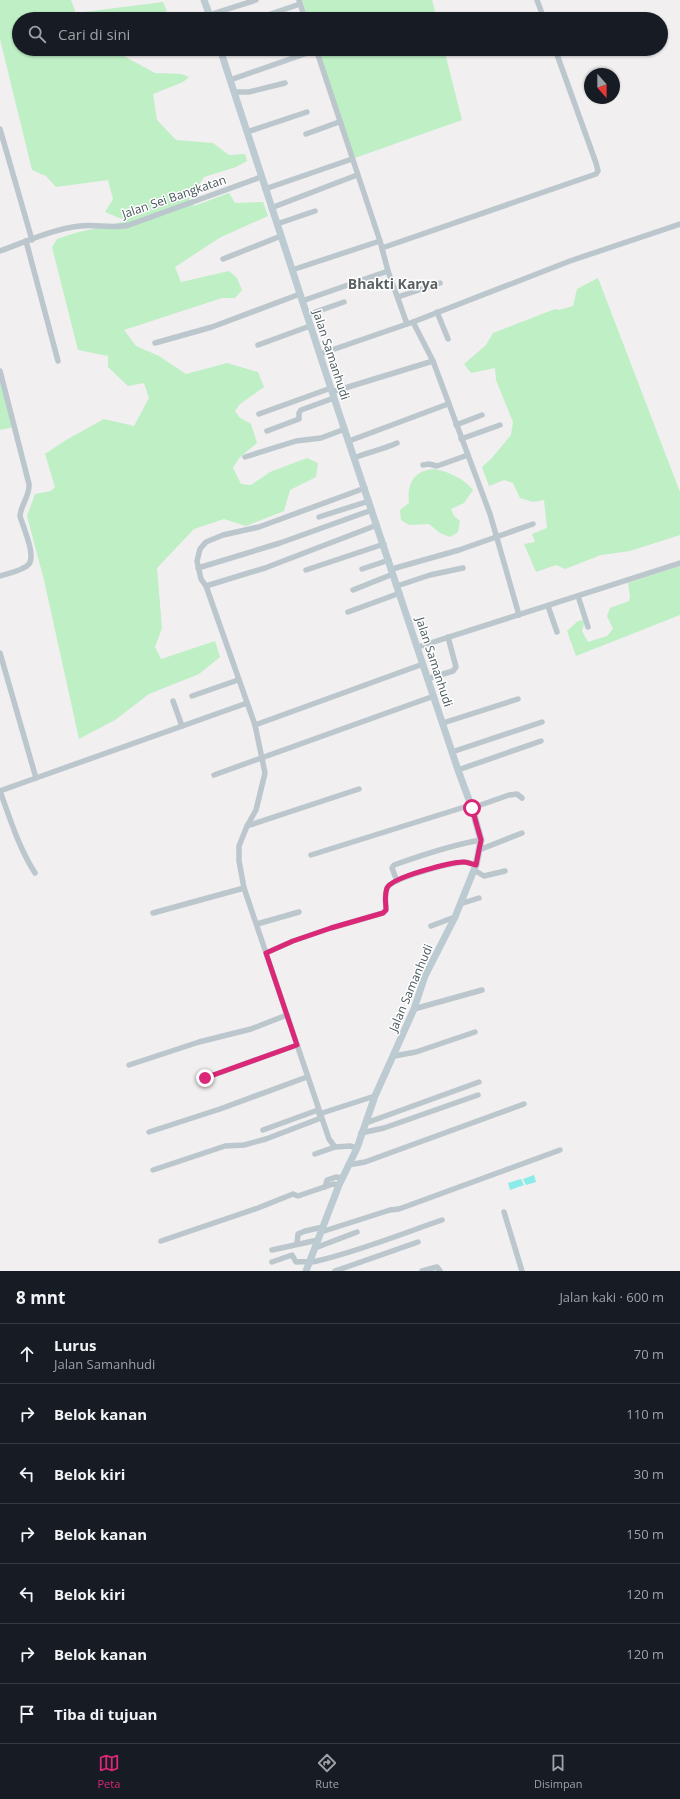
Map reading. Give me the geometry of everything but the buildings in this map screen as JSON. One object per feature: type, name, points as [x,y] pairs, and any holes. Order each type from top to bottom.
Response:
[{"type":"street","points":[[204,0],[208,12]]},
{"type":"street","points":[[222,12],[256,0]]},
{"type":"street","points":[[537,0],[541,12]]},
{"type":"street","points":[[274,12],[299,2],[303,12]]},
{"type":"street","name":"Jalan Samanhudi","points":[[222,56],[332,393],[384,544],[481,840],[475,868],[455,917],[425,976],[414,1009],[375,1096],[357,1148],[348,1165],[306,1271]]},
{"type":"street","points":[[230,80],[297,56]]},
{"type":"street","points":[[318,56],[380,241],[388,271],[410,323],[433,361],[496,536],[519,615]]},
{"type":"street","points":[[382,248],[596,174],[598,171],[596,163],[558,56]]},
{"type":"street","points":[[234,92],[249,92],[286,83]]},
{"type":"street","points":[[247,132],[307,112]]},
{"type":"street","points":[[306,134],[339,122]]},
{"type":"street","points":[[0,129],[58,361]]},
{"type":"street","points":[[265,189],[352,159]]},
{"type":"street","points":[[271,208],[357,175]]},
{"type":"street","name":"Jalan Sei Bangkatan","points":[[0,251],[80,226],[115,227],[129,225],[261,177]]},
{"type":"street","points":[[277,224],[316,211]]},
{"type":"street","points":[[320,354],[410,323],[570,261],[680,224]]},
{"type":"street","points":[[223,259],[281,236]]},
{"type":"street","points":[[292,270],[380,241]]},
{"type":"street","points":[[155,343],[212,327],[388,271]]},
{"type":"street","points":[[398,297],[440,282]]},
{"type":"street","points":[[307,315],[344,302]]},
{"type":"street","points":[[437,312],[448,339]]},
{"type":"street","points":[[258,345],[310,326]]},
{"type":"street","points":[[259,414],[433,361]]},
{"type":"street","points":[[0,370],[30,490],[20,510],[20,516],[31,552],[31,558],[29,564],[24,567],[0,576]]},
{"type":"street","points":[[268,431],[299,419],[299,413],[301,410],[332,393]]},
{"type":"street","points":[[349,441],[448,404]]},
{"type":"street","points":[[456,425],[482,415]]},
{"type":"street","points":[[461,439],[500,426]]},
{"type":"street","points":[[245,457],[296,441],[321,438],[345,429]]},
{"type":"street","points":[[354,458],[397,443]]},
{"type":"street","points":[[423,465],[429,464],[437,466],[468,455]]},
{"type":"street","points":[[335,1147],[331,1144],[319,1114],[244,888],[239,861],[239,846],[247,826],[256,810],[262,790],[264,773],[262,758],[255,725],[206,586],[201,579],[198,568],[198,556],[200,549],[206,542],[259,527],[365,488]]},
{"type":"street","points":[[319,517],[369,501]]},
{"type":"street","points":[[198,568],[280,543],[372,510]]},
{"type":"street","points":[[354,590],[392,572],[533,524]]},
{"type":"street","points":[[206,586],[265,568],[377,525]]},
{"type":"street","points":[[306,570],[384,544]]},
{"type":"street","points":[[362,569],[389,560]]},
{"type":"street","points":[[418,647],[680,563]]},
{"type":"street","points":[[397,586],[463,568]]},
{"type":"street","points":[[348,612],[400,593]]},
{"type":"street","points":[[578,596],[588,626]]},
{"type":"street","points":[[548,606],[557,632]]},
{"type":"street","points":[[427,679],[453,671],[456,667],[448,637]]},
{"type":"street","points":[[0,653],[36,778]]},
{"type":"street","points":[[255,725],[423,664]]},
{"type":"street","points":[[192,696],[238,680]]},
{"type":"street","points":[[214,775],[434,696]]},
{"type":"street","points":[[443,723],[518,699]]},
{"type":"street","points":[[173,701],[182,726]]},
{"type":"street","points":[[35,873],[28,862],[17,837],[0,791],[247,703]]},
{"type":"street","points":[[452,752],[542,722]]},
{"type":"street","points":[[458,770],[541,741]]},
{"type":"street","points":[[247,826],[359,789]]},
{"type":"street","points":[[311,855],[509,794],[517,794],[522,798]]},
{"type":"street","points":[[480,850],[522,833]]},
{"type":"street","points":[[397,881],[392,868],[394,865],[440,850],[481,840]]},
{"type":"street","points":[[266,953],[293,941],[383,913],[386,910],[385,900],[388,888],[397,881],[413,874],[464,862],[475,868],[484,876],[505,871]]},
{"type":"street","points":[[153,913],[244,888]]},
{"type":"street","points":[[460,904],[480,898]]},
{"type":"street","points":[[257,924],[299,912]]},
{"type":"street","points":[[431,926],[455,917]]},
{"type":"street","points":[[414,1009],[482,990]]},
{"type":"street","points":[[129,1065],[199,1042],[251,1029],[287,1015]]},
{"type":"street","points":[[394,1056],[416,1052],[475,1032]]},
{"type":"street","points":[[205,1078],[297,1045]]},
{"type":"street","points":[[150,1132],[307,1077]]},
{"type":"street","points":[[366,1123],[479,1082]]},
{"type":"street","points":[[361,1133],[384,1128],[478,1095]]},
{"type":"street","points":[[263,1130],[375,1096]]},
{"type":"street","points":[[348,1165],[365,1162],[524,1104]]},
{"type":"street","points":[[153,1170],[225,1146],[244,1145],[266,1139],[319,1114]]},
{"type":"street","points":[[315,1154],[335,1147],[350,1146],[357,1148]]},
{"type":"street","points":[[296,1244],[298,1234],[305,1231],[322,1230],[390,1210],[399,1209],[560,1150]]},
{"type":"street","points":[[161,1241],[258,1208],[293,1194],[298,1196],[341,1182]]},
{"type":"street","points":[[504,1212],[522,1271]]},
{"type":"street","points":[[272,1262],[292,1256],[296,1262],[300,1261],[309,1263],[346,1253],[442,1220]]},
{"type":"street","points":[[315,1248],[357,1232]]},
{"type":"street","points":[[272,1250],[318,1240]]},
{"type":"street","points":[[335,1271],[356,1265],[418,1242]]},
{"type":"street","points":[[422,1271],[437,1267],[440,1271]]},
{"type":"green space","points":[[0,0],[71,0],[76,12],[12,12],[12,56],[124,56],[155,73],[181,74],[189,77],[183,82],[153,94],[157,120],[176,140],[213,143],[229,155],[245,154],[247,161],[236,167],[204,177],[189,199],[194,206],[229,193],[235,203],[263,202],[268,216],[221,237],[175,267],[181,282],[229,271],[237,278],[242,290],[235,298],[222,298],[124,330],[136,346],[159,356],[186,374],[227,363],[258,372],[264,387],[240,404],[235,411],[239,417],[251,424],[257,443],[239,458],[233,468],[241,484],[251,485],[270,472],[307,458],[318,463],[316,477],[290,490],[284,511],[246,526],[224,519],[194,529],[157,568],[162,628],[155,647],[161,659],[215,641],[220,657],[199,674],[149,694],[115,720],[79,739],[44,580],[27,516],[35,494],[51,491],[55,487],[45,454],[66,440],[104,419],[134,426],[149,398],[144,383],[128,386],[108,367],[108,356],[78,350],[52,247],[57,239],[75,233],[127,221],[105,212],[113,199],[108,180],[56,187],[46,176],[32,170],[0,39]]},
{"type":"green space","points":[[302,0],[432,0],[435,12],[306,12]]},
{"type":"green space","points":[[163,2],[167,11],[165,12],[84,12]]},
{"type":"green space","points":[[320,56],[446,56],[462,120],[352,159]]},
{"type":"green space","points":[[598,278],[680,492],[680,535],[630,551],[601,555],[565,569],[556,565],[536,572],[524,544],[535,542],[532,534],[547,528],[544,500],[533,502],[520,498],[513,483],[504,480],[489,486],[482,467],[491,459],[511,435],[513,422],[496,380],[495,368],[471,373],[464,364],[486,345],[493,333],[555,309],[559,310],[573,306],[577,289]]},
{"type":"green space","points":[[0,372],[14,427],[0,430]]},
{"type":"green space","points":[[434,469],[455,476],[465,482],[473,490],[464,503],[451,509],[454,516],[460,521],[458,532],[450,537],[440,533],[429,524],[409,525],[401,520],[400,510],[409,503],[410,484],[421,472]]},
{"type":"green space","points":[[680,566],[680,615],[576,656],[567,631],[578,621],[583,620],[584,624],[582,631],[588,642],[607,636],[613,629],[607,616],[610,608],[629,601],[630,596],[628,583]]},
{"type":"water","points":[[534,1175],[536,1182],[526,1185],[523,1179]]},
{"type":"water","points":[[521,1179],[524,1185],[510,1190],[508,1183]]},
{"type":"district","name":"Bhakti Karya","points":[[393,284]]},
{"type":"route","points":[[205,1078],[297,1045],[266,953],[293,941],[331,928],[383,913],[386,910],[385,896],[389,886],[392,883],[413,874],[462,862],[476,865],[481,840],[472,808]]}]
